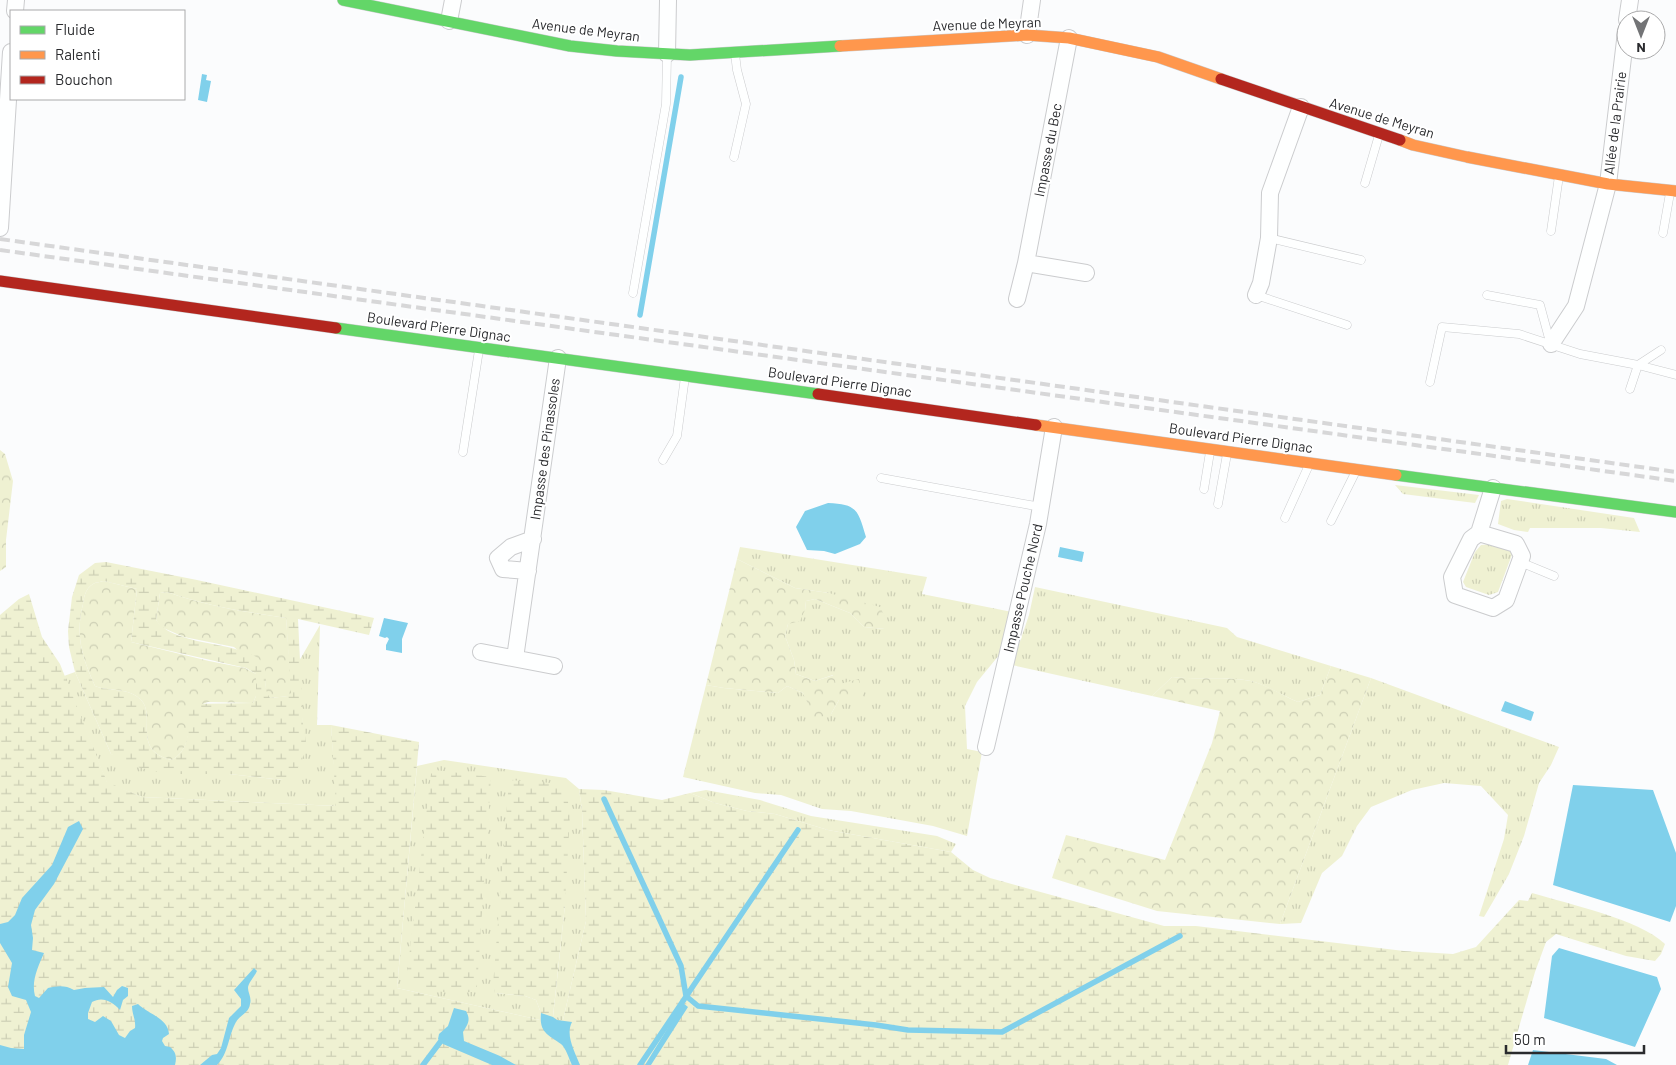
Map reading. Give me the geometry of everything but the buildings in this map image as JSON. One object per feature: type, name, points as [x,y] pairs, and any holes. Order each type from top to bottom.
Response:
[{"type":"street","name":"Avenue de Meyran","points":[[344,0],[570,46],[667,54],[690,55],[1027,35],[1069,38],[1158,57],[1413,145],[1608,184],[1673,191]]},
{"type":"street","points":[[449,22],[452,0]]},
{"type":"street","points":[[667,54],[668,0]]},
{"type":"street","points":[[1027,35],[1032,0]]},
{"type":"street","name":"Impasse du Bec","points":[[1017,299],[1026,263],[1069,38]]},
{"type":"street","name":"Allée de la Prairie","points":[[1550,344],[1572,315],[1576,306],[1608,184],[1623,60]]},
{"type":"street","points":[[0,228],[10,68]]},
{"type":"street","points":[[1256,294],[1261,283],[1269,238],[1270,193],[1301,107]]},
{"type":"street","points":[[1026,263],[1086,273]]},
{"type":"street","name":"Boulevard Pierre Dignac","points":[[0,281],[1676,512]]},
{"type":"street","name":"Impasse des Pinassoles","points":[[515,658],[558,358]]},
{"type":"street","name":"Impasse Pouche Nord","points":[[986,747],[1041,507],[1054,427]]},
{"type":"street","points":[[1479,533],[1516,544],[1522,556],[1506,600],[1493,608],[1455,595],[1452,577],[1471,539],[1479,533],[1493,488]]},
{"type":"street","name":"Impasse des Pinassoles","points":[[528,571],[504,569],[498,558],[511,547],[533,539]]},
{"type":"street","points":[[481,652],[554,666]]},
{"type":"lane","points":[[734,157],[746,104],[737,70],[735,52]]},
{"type":"lane","points":[[633,293],[666,104],[667,54]]},
{"type":"lane","points":[[1365,183],[1379,134]]},
{"type":"lane","points":[[1551,231],[1559,175]]},
{"type":"lane","points":[[1663,233],[1673,191]]},
{"type":"lane","points":[[1269,238],[1361,260]]},
{"type":"lane","points":[[1256,294],[1347,325]]},
{"type":"lane","points":[[1487,295],[1540,305],[1550,344]]},
{"type":"lane","points":[[1430,382],[1442,327],[1519,334],[1580,354],[1676,376]]},
{"type":"lane","points":[[463,452],[480,348]]},
{"type":"lane","points":[[1630,389],[1638,366],[1661,350]]},
{"type":"lane","points":[[662,460],[677,436],[685,376]]},
{"type":"lane","points":[[1204,489],[1211,449]]},
{"type":"lane","points":[[1218,504],[1227,451]]},
{"type":"lane","points":[[1285,518],[1311,463]]},
{"type":"lane","points":[[1331,521],[1357,469]]},
{"type":"lane","points":[[880,478],[1041,507]]},
{"type":"lane","points":[[1520,562],[1554,576]]},
{"type":"green space","points":[[0,450],[5,454],[13,481],[6,540],[6,567],[0,571]]},
{"type":"green space","points":[[1395,485],[1479,495],[1475,503],[1403,494]]},
{"type":"green space","points":[[1507,499],[1634,518],[1640,532],[1601,528],[1530,528],[1528,532],[1514,530],[1498,524],[1501,501]]},
{"type":"green space","points":[[1494,544],[1513,552],[1498,592],[1489,595],[1466,587],[1463,582],[1475,552],[1481,545]]},
{"type":"green space","points":[[740,547],[927,577],[922,594],[1012,612],[1000,654],[977,682],[965,706],[967,749],[982,752],[967,836],[933,826],[851,811],[822,809],[781,795],[755,793],[683,777],[706,685],[778,693],[787,686],[803,693],[811,707],[831,714],[839,700],[833,675],[815,681],[796,674],[794,660],[785,636],[788,624],[805,610],[806,601],[815,599],[850,613],[864,627],[885,629],[829,593],[795,588],[737,559]]},
{"type":"green space","points":[[737,559],[795,588],[829,593],[880,607],[885,617],[885,629],[864,627],[850,613],[815,599],[806,601],[805,610],[800,621],[788,624],[785,636],[794,660],[796,674],[815,681],[834,675],[836,685],[859,679],[864,700],[839,700],[831,714],[815,719],[803,693],[787,686],[778,693],[706,685]]},
{"type":"green space","points":[[106,562],[374,618],[369,635],[298,619],[303,724],[306,741],[302,761],[293,776],[283,780],[229,774],[167,774],[137,767],[111,754],[75,672],[69,647],[68,631],[72,597],[79,575],[95,563]],"holes":[[[104,581],[137,589],[131,642],[246,668],[256,674],[256,696],[253,703],[189,704],[188,735],[183,749],[172,760],[159,755],[152,748],[148,740],[147,713],[139,698],[128,692],[95,686],[83,656],[80,626],[85,595],[91,586]],[[167,592],[211,605],[286,618],[291,693],[288,696],[270,698],[266,689],[265,669],[255,656],[235,649],[185,638],[163,628],[156,620],[160,593]]]},
{"type":"green space","points":[[104,581],[137,589],[131,642],[245,668],[256,674],[256,696],[253,703],[208,702],[189,709],[189,731],[186,744],[178,756],[172,760],[159,755],[152,748],[148,740],[147,713],[139,698],[128,692],[95,686],[83,656],[80,626],[85,595],[91,586]]},
{"type":"green space","points":[[1035,587],[1227,628],[1237,637],[1331,666],[1320,695],[1298,702],[1251,681],[1172,677],[1152,696],[1012,665],[1029,615]]},
{"type":"green space","points":[[167,592],[211,605],[286,618],[292,693],[289,696],[270,698],[266,694],[266,675],[234,647],[184,637],[161,627],[156,620],[160,593]]},
{"type":"green space","points":[[29,594],[42,637],[60,664],[107,782],[142,797],[336,806],[331,725],[419,742],[397,988],[540,1020],[541,1013],[536,1000],[525,996],[495,993],[493,986],[509,780],[552,783],[566,791],[570,813],[565,905],[553,1016],[557,1020],[563,1020],[586,921],[582,810],[579,789],[604,790],[662,800],[690,793],[715,803],[747,811],[775,814],[828,830],[951,852],[973,870],[990,878],[1164,926],[1196,926],[1404,951],[1453,954],[1476,947],[1519,900],[1528,901],[1532,893],[1621,920],[1653,935],[1665,944],[1661,954],[1655,961],[1626,956],[1556,934],[1546,942],[1535,972],[1508,1065],[0,1065],[0,615],[19,599]]},
{"type":"green space","points":[[320,625],[317,725],[331,725],[337,806],[142,797],[107,783],[64,676],[75,672],[111,754],[229,774],[283,780],[303,724],[295,668]]},
{"type":"green space","points":[[1331,666],[1371,678],[1280,924],[1157,911],[1052,878],[1066,835],[1165,860],[1212,743],[1220,711],[1152,696],[1172,677],[1251,681],[1298,702],[1320,695]]},
{"type":"green space","points":[[1371,678],[1559,747],[1551,765],[1539,783],[1524,836],[1509,874],[1484,917],[1479,916],[1504,839],[1508,815],[1481,786],[1444,783],[1412,790],[1371,807],[1357,826],[1342,856],[1322,873],[1301,923],[1280,924]]},
{"type":"green space","points":[[444,760],[566,778],[579,789],[582,810],[586,921],[563,1020],[557,1020],[553,1017],[565,905],[495,993],[525,996],[536,1000],[541,1013],[540,1020],[397,988],[417,766]]},
{"type":"green space","points":[[435,770],[491,777],[477,987],[472,992],[445,992],[427,989],[412,981],[407,974],[431,774]]},
{"type":"green space","points":[[706,790],[760,800],[811,816],[937,836],[956,844],[951,852],[828,830],[775,814],[747,811],[715,803],[690,793]]},
{"type":"water","points":[[202,74],[207,75],[206,80],[211,81],[207,102],[198,100]]},
{"type":"water","points":[[828,503],[845,505],[855,511],[861,521],[866,537],[860,544],[835,554],[807,550],[796,527],[805,511]]},
{"type":"water","points":[[1060,547],[1084,552],[1082,562],[1058,557]]},
{"type":"water","points":[[384,618],[408,623],[402,639],[402,653],[386,650],[389,639],[379,636]]},
{"type":"water","points":[[1505,701],[1534,712],[1531,721],[1501,711]]},
{"type":"water","points":[[1573,785],[1653,790],[1676,853],[1676,906],[1670,922],[1553,885]]},
{"type":"water","points":[[79,821],[83,829],[54,884],[35,910],[31,925],[32,950],[44,953],[37,969],[34,985],[35,996],[39,998],[48,988],[61,986],[74,990],[104,987],[113,997],[122,986],[128,988],[128,996],[123,1000],[120,1010],[107,1000],[99,999],[92,1002],[88,1019],[95,1022],[103,1016],[111,1021],[119,1035],[125,1038],[135,1028],[132,1006],[138,1004],[165,1024],[169,1034],[162,1041],[165,1046],[170,1047],[175,1053],[175,1065],[0,1065],[0,1045],[24,1049],[24,1035],[31,1012],[26,1000],[12,996],[8,987],[12,963],[0,943],[0,924],[8,922],[15,915],[22,898],[52,865],[68,827]]},
{"type":"water","points":[[1559,948],[1657,977],[1661,989],[1635,1047],[1544,1018],[1552,956]]},
{"type":"water","points":[[254,968],[257,971],[248,988],[251,1000],[249,1007],[236,1022],[224,1055],[217,1065],[200,1065],[212,1055],[217,1054],[221,1048],[229,1018],[241,1006],[241,999],[234,990]]},
{"type":"water","points":[[683,1003],[688,1007],[651,1065],[645,1065]]},
{"type":"water","points":[[454,1008],[466,1011],[468,1014],[468,1022],[463,1032],[464,1041],[516,1065],[492,1065],[443,1044],[438,1039],[439,1034],[448,1026]]},
{"type":"water","points":[[541,1013],[557,1020],[572,1022],[570,1038],[580,1065],[572,1065],[563,1046],[545,1032],[541,1025]]},
{"type":"water","points":[[1533,1050],[1606,1059],[1617,1065],[1528,1065]]},
{"type":"waterway","points":[[640,315],[681,77]]},
{"type":"waterway","points":[[604,799],[681,966],[686,996],[698,1006],[908,1030],[1002,1032],[1180,936]]},
{"type":"waterway","points":[[640,1065],[798,830]]},
{"type":"waterway","points":[[423,1065],[444,1037]]},
{"type":"railway","points":[[0,239],[1676,472]]},
{"type":"railway","points":[[0,250],[1676,481]]},
{"type":"traffic: fast","points":[[343,0],[570,46],[617,51],[690,55],[840,46]]},
{"type":"traffic: fast","points":[[336,328],[818,394]]},
{"type":"traffic: fast","points":[[1396,475],[1676,512]]},
{"type":"traffic: slow","points":[[840,46],[1027,35],[1069,38],[1158,57],[1221,79]]},
{"type":"traffic: slow","points":[[1400,140],[1413,145],[1467,157],[1608,184],[1676,191]]},
{"type":"traffic: slow","points":[[1036,425],[1396,475]]},
{"type":"traffic: jam","points":[[1221,79],[1400,140]]},
{"type":"traffic: jam","points":[[0,281],[336,328]]},
{"type":"traffic: jam","points":[[818,394],[1036,425]]}]
